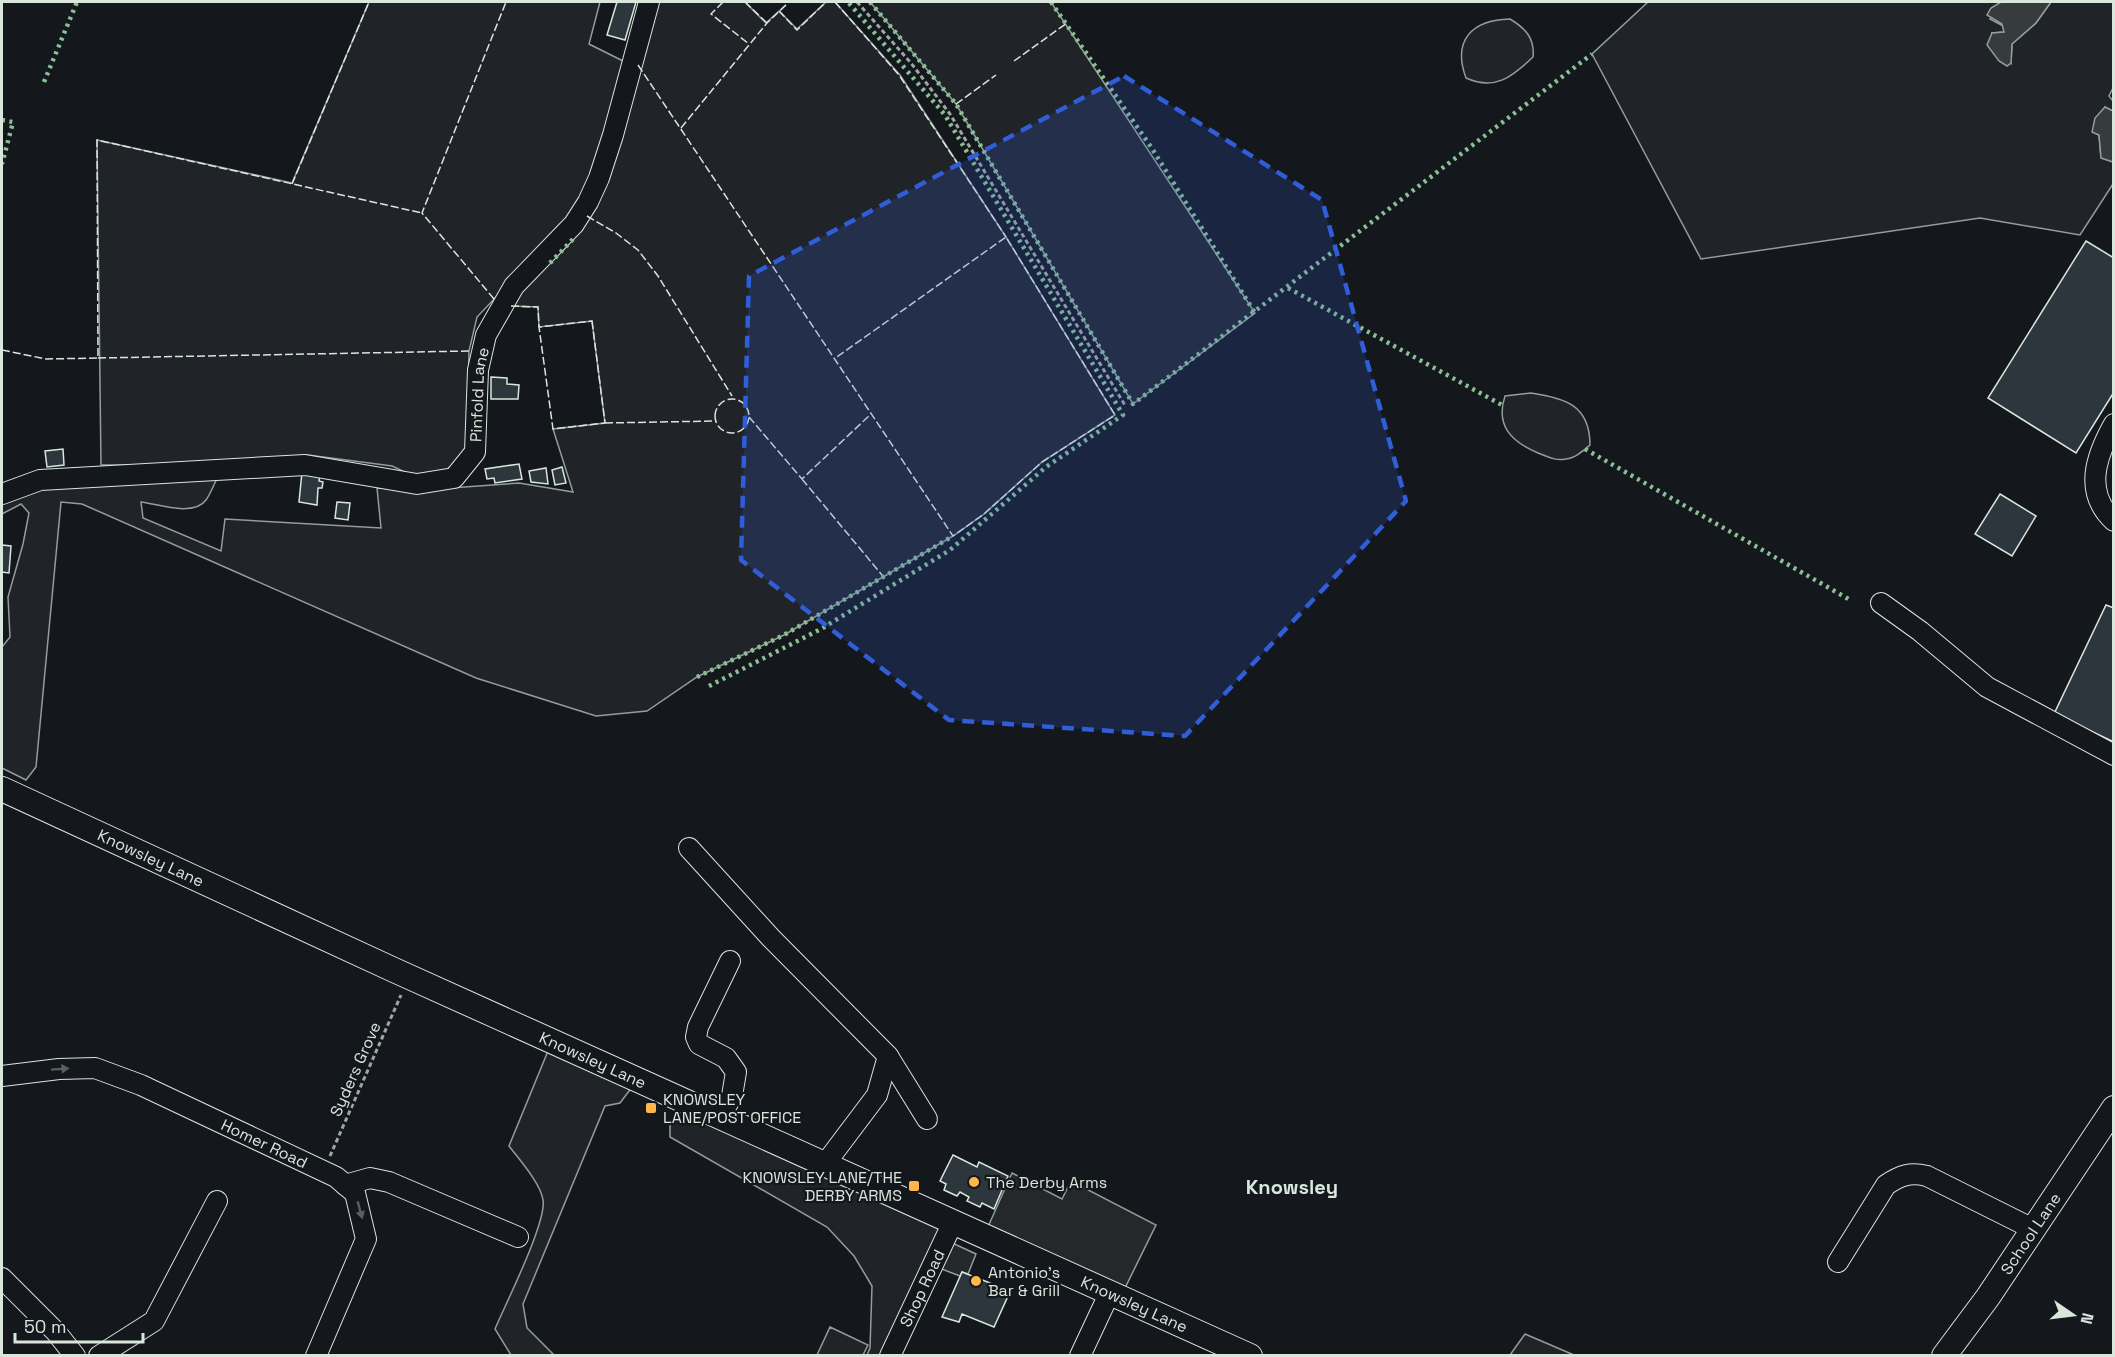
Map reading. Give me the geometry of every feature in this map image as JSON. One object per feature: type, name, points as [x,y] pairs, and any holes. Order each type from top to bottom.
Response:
[{"type":"main road","name":"Knowsley Lane","points":[[2,789],[409,977],[1250,1356]]},
{"type":"main road","name":"School Lane","points":[[1944,1356],[1988,1297],[2114,1108]]},
{"type":"street","name":"Pinfold Lane","points":[[2,494],[40,480],[305,465],[417,484],[454,478],[476,453],[479,361],[486,335],[514,286],[574,224],[588,202],[599,178],[613,135],[649,2]]},
{"type":"street","points":[[2114,424],[2104,442],[2094,479],[2096,493],[2105,512],[2114,521]]},
{"type":"street","points":[[1881,603],[1920,631],[1987,687],[2114,755]]},
{"type":"street","points":[[689,848],[771,938],[888,1056],[927,1119]]},
{"type":"street","points":[[720,1117],[732,1096],[736,1072],[726,1058],[699,1044],[696,1037],[698,1027],[730,961]]},
{"type":"street","points":[[825,1164],[877,1095],[888,1056]]},
{"type":"street","name":"Homer Road","points":[[2,1076],[59,1069],[95,1068],[141,1085],[324,1171],[355,1193],[366,1239],[316,1356]]},
{"type":"street","points":[[1838,1262],[1886,1185],[1899,1176],[1913,1172],[1927,1176],[2033,1229]]},
{"type":"street","points":[[345,1185],[370,1178],[389,1182],[518,1237]]},
{"type":"street","points":[[99,1356],[154,1321],[217,1202]]},
{"type":"street","name":"Shop Road","points":[[891,1356],[953,1222]]},
{"type":"street","points":[[2,1278],[56,1332],[75,1356]]},
{"type":"street","points":[[1080,1356],[1110,1292]]},
{"type":"path","points":[[857,2],[911,63],[950,114],[1126,407]]},
{"type":"path","name":"Syders Grove","points":[[324,1171],[409,977]]},
{"type":"highlighted area","points":[[1124,76],[1322,200],[1406,501],[1185,736],[949,720],[741,560],[749,276]]},
{"type":"shaded area","points":[[369,2],[600,2],[589,44],[625,62],[591,185],[561,229],[477,317],[469,351],[467,455],[440,474],[420,479],[392,466],[308,455],[190,465],[101,465],[97,140],[292,183]]},
{"type":"shaded area","points":[[656,2],[745,2],[766,23],[779,11],[797,29],[826,2],[835,2],[900,75],[1006,237],[1115,415],[1042,462],[984,514],[953,536],[784,635],[697,677],[647,711],[596,716],[476,678],[82,504],[61,502],[36,767],[26,780],[2,768],[2,647],[10,637],[8,597],[29,513],[21,504],[2,514],[2,501],[41,484],[219,474],[206,500],[193,508],[175,508],[141,502],[143,518],[221,551],[225,519],[381,528],[377,488],[422,490],[519,483],[573,492],[553,429],[605,423],[592,321],[539,327],[538,307],[511,306],[526,286],[580,231]]},
{"type":"shaded area","points":[[870,2],[1051,2],[1255,313],[1133,404],[956,104]]},
{"type":"shaded area","points":[[1648,2],[2001,2],[1990,19],[2005,27],[2004,32],[1992,33],[2011,63],[2012,44],[2036,23],[2051,2],[2113,2],[2114,86],[2109,96],[2113,101],[2113,111],[2105,107],[2093,132],[2099,135],[2101,158],[2113,162],[2113,184],[2080,235],[1980,218],[1701,259],[1592,54]]},
{"type":"shaded area","points":[[2001,2],[2051,2],[2036,23],[2012,44],[2011,63],[2007,66],[1999,61],[1987,45],[1992,33],[2004,32],[2002,24],[1987,15],[1991,8]]},
{"type":"shaded area","points":[[1510,19],[1528,34],[1531,39],[1533,57],[1518,71],[1502,80],[1486,83],[1466,78],[1462,65],[1462,53],[1469,35],[1485,23]]},
{"type":"shaded area","points":[[2105,107],[2113,111],[2113,162],[2101,158],[2099,135],[2092,132],[2095,118]]},
{"type":"shaded area","points":[[1531,393],[1565,401],[1580,412],[1586,421],[1590,445],[1573,457],[1559,459],[1529,449],[1513,438],[1502,416],[1505,396]]},
{"type":"shaded area","points":[[548,1051],[632,1087],[620,1103],[605,1106],[523,1304],[527,1328],[554,1355],[511,1355],[495,1329],[539,1226],[543,1200],[534,1179],[509,1146]]},
{"type":"shaded area","points":[[684,1113],[941,1228],[882,1355],[867,1355],[870,1348],[872,1286],[854,1256],[827,1227],[670,1137],[670,1126],[676,1114]]},
{"type":"shaded area","points":[[1012,1173],[1062,1199],[1071,1181],[1156,1225],[1125,1288],[987,1229]]},
{"type":"shaded area","points":[[950,1242],[976,1254],[968,1274],[962,1272],[960,1276],[939,1268]]},
{"type":"shaded area","points":[[830,1327],[868,1345],[863,1355],[817,1355]]},
{"type":"shaded area","points":[[1525,1334],[1574,1355],[1510,1355]]},
{"type":"building","points":[[617,2],[636,2],[625,40],[607,35]]},
{"type":"building","points":[[2086,241],[2114,258],[2114,392],[2076,453],[1988,398]]},
{"type":"building","points":[[491,377],[507,378],[507,384],[519,385],[518,399],[491,399]]},
{"type":"building","points":[[63,449],[64,465],[47,467],[45,451]]},
{"type":"building","points":[[519,464],[522,479],[495,483],[494,478],[487,479],[485,469]]},
{"type":"building","points":[[562,467],[566,483],[555,485],[552,470]]},
{"type":"building","points":[[546,468],[548,484],[531,482],[529,471]]},
{"type":"building","points":[[302,472],[320,474],[319,481],[323,482],[322,488],[318,488],[317,505],[299,502]]},
{"type":"building","points":[[2000,494],[2036,516],[2012,556],[1975,534]]},
{"type":"building","points":[[337,502],[350,503],[348,520],[335,518]]},
{"type":"building","points":[[2,545],[11,546],[9,573],[2,572]]},
{"type":"building","points":[[2106,605],[2114,608],[2114,742],[2054,714]]},
{"type":"building","name":"The Derby Arms","points":[[953,1155],[977,1167],[979,1162],[1008,1176],[994,1209],[982,1203],[980,1207],[967,1201],[969,1197],[960,1192],[957,1196],[944,1190],[946,1184],[940,1181]]},
{"type":"building","points":[[962,1272],[990,1283],[989,1287],[1008,1296],[994,1327],[962,1314],[959,1322],[942,1317]]},
{"type":"hedge","points":[[44,82],[77,2]]},
{"type":"hedge","points":[[709,686],[821,629],[950,550],[1046,467],[1123,415],[945,115],[848,2]]},
{"type":"hedge","points":[[870,2],[956,104],[1133,404],[1592,54]]},
{"type":"hedge","points":[[1051,2],[1151,147],[1255,313]]},
{"type":"hedge","points":[[2,120],[13,122],[2,164]]},
{"type":"hedge","points":[[550,263],[575,237]]},
{"type":"hedge","points":[[1288,288],[1502,405]]},
{"type":"hedge","points":[[1585,449],[1852,601]]},
{"type":"hedge","points":[[697,677],[784,635],[953,536]]},
{"type":"fence","points":[[292,184],[369,2]]},
{"type":"fence","points":[[494,299],[422,213],[506,2]]},
{"type":"fence","points":[[723,2],[711,14],[749,44]]},
{"type":"fence","points":[[745,2],[767,23]]},
{"type":"fence","points":[[681,128],[767,23],[789,2]]},
{"type":"fence","points":[[779,11],[797,30],[826,2]]},
{"type":"fence","points":[[835,2],[899,75],[1006,237]]},
{"type":"fence","points":[[1014,61],[1067,23]]},
{"type":"fence","points":[[638,65],[953,536],[984,514],[1042,462],[1115,415],[1006,237],[834,359]]},
{"type":"fence","points":[[956,104],[996,75]]},
{"type":"fence","points":[[2,350],[46,359],[98,358],[97,140],[422,213]]},
{"type":"fence","points":[[587,216],[616,233],[638,250],[658,276],[732,396]]},
{"type":"fence","points":[[511,306],[538,307],[539,327]]},
{"type":"fence","points":[[592,321],[605,423],[553,429],[539,327],[592,321]]},
{"type":"fence","points":[[98,358],[469,351]]},
{"type":"fence","points":[[732,399],[744,404],[749,416],[744,428],[732,433],[720,428],[715,416],[720,404],[732,399]]},
{"type":"fence","points":[[749,417],[802,479],[871,414]]},
{"type":"fence","points":[[605,423],[716,421]]},
{"type":"fence","points":[[802,479],[882,575]]},
{"type":"place","name":"KNOWSLEY LANE/POST OFFICE","points":[[651,1108]]},
{"type":"place","name":"The Derby Arms","points":[[974,1182]]},
{"type":"place","name":"KNOWSLEY LANE/THE DERBY ARMS","points":[[914,1186]]},
{"type":"place","name":"Antonio's Bar & Grill","points":[[976,1281]]},
{"type":"district","name":"Knowsley","points":[[1292,1187]]}]
